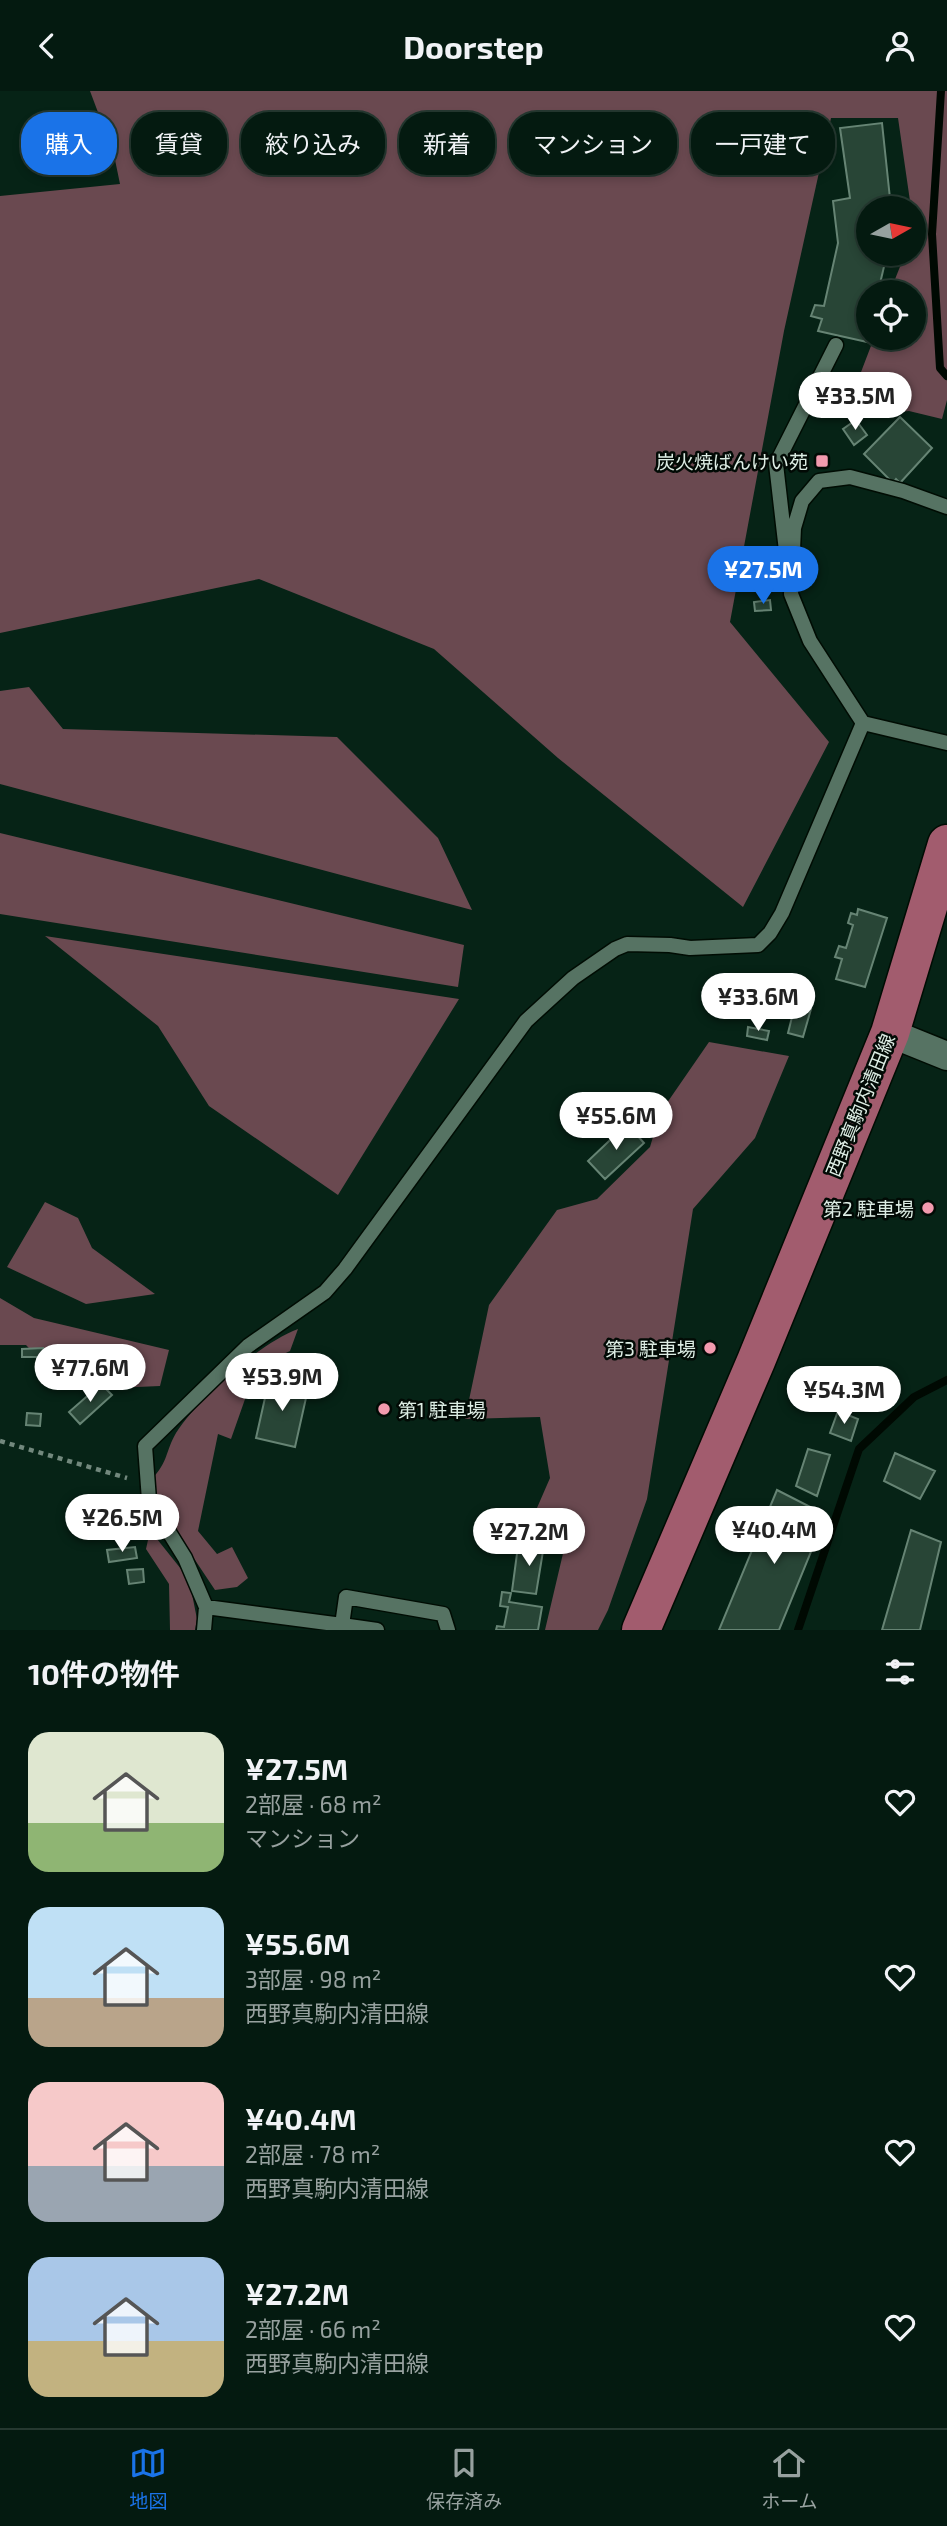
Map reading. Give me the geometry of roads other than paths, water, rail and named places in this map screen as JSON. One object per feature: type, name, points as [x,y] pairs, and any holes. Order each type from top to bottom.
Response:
[{"type":"main road","name":"西野真駒内清田線","points":[[641,1630],[756,1361],[890,1033],[947,844]]},
{"type":"street","points":[[890,1033],[947,1056]]},
{"type":"lane","points":[[836,345],[776,464],[791,594],[810,641],[863,723],[947,743]]},
{"type":"lane","points":[[791,594],[794,528],[802,501],[819,481],[850,477],[903,491],[947,507]]},
{"type":"lane","points":[[204,1630],[206,1607],[185,1558],[149,1500],[145,1445],[248,1346],[325,1292],[345,1269],[526,1021],[573,978],[614,949],[627,944],[690,948],[758,945],[770,933],[782,913],[863,723]]},
{"type":"lane","points":[[342,1626],[346,1597],[443,1615],[448,1630]]},
{"type":"lane","points":[[206,1607],[377,1630]]},
{"type":"waterway","points":[[941,91],[932,234],[940,368],[947,376]]},
{"type":"waterway","points":[[798,1630],[859,1449],[914,1397],[947,1380]]},
{"type":"place","name":"炭火焼ばんけい苑","points":[[822,461]]},
{"type":"place","name":"第2 駐車場","points":[[928,1208]]},
{"type":"place","name":"第3 駐車場","points":[[710,1348]]},
{"type":"place","name":"第1 駐車場","points":[[384,1409]]}]
